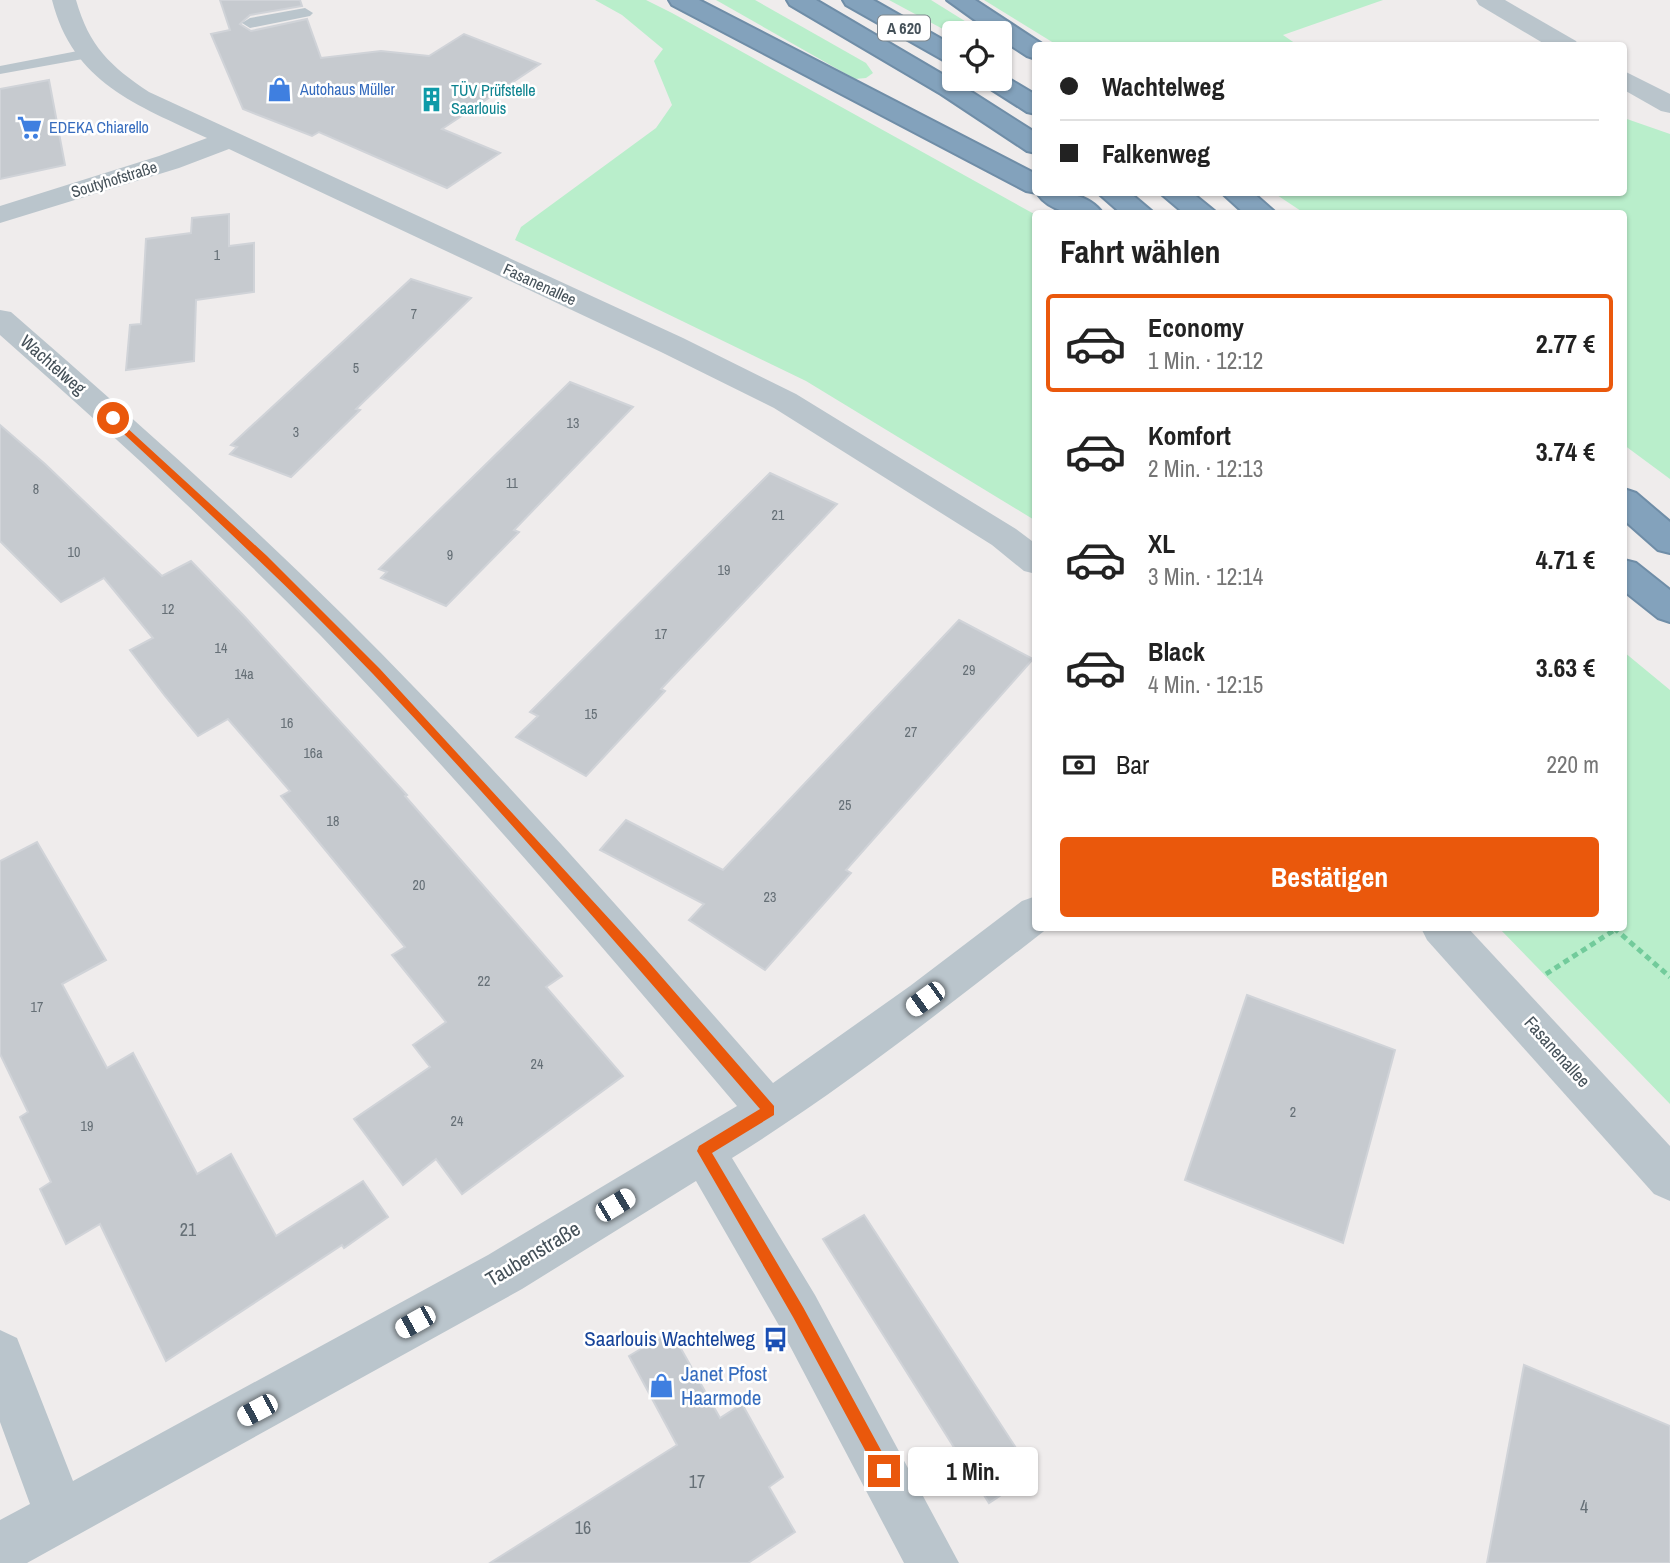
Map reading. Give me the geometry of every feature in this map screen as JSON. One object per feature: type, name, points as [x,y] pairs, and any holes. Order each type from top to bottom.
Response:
[{"type":"highway","points":[[681,0],[1032,183]]},
{"type":"highway","name":"A 620","points":[[799,0],[950,89],[1032,142]]},
{"type":"highway","name":"A 620","points":[[855,0],[942,50]]},
{"type":"highway","points":[[959,0],[1032,48]]},
{"type":"highway","points":[[1012,91],[1032,104]]},
{"type":"highway","points":[[1057,196],[1082,210]]},
{"type":"highway","points":[[1116,196],[1135,210]]},
{"type":"highway","points":[[1178,196],[1198,210]]},
{"type":"highway","points":[[1239,196],[1259,210]]},
{"type":"highway","points":[[1627,504],[1670,541]]},
{"type":"highway","points":[[1627,517],[1670,550]]},
{"type":"highway","points":[[1627,574],[1670,609]]},
{"type":"street","name":"Fasanenallee","points":[[64,0],[78,43],[104,72],[140,97],[227,140],[672,345],[785,401],[1004,537],[1032,559]]},
{"type":"street","points":[[1488,0],[1560,42]]},
{"type":"street","points":[[1627,81],[1670,106]]},
{"type":"street","name":"Soutyhofstraße","points":[[0,215],[169,162],[227,140]]},
{"type":"street","name":"Wachtelweg","points":[[0,319],[94,401],[264,559],[377,672],[536,844],[769,1111]]},
{"type":"street","name":"Taubenstraße","points":[[0,1549],[493,1279],[704,1151],[769,1111],[925,999],[1032,916]]},
{"type":"street","name":"Fasanenallee","points":[[1445,931],[1670,1179]]},
{"type":"street","points":[[704,1151],[798,1312],[933,1563]]},
{"type":"street","points":[[0,1355],[60,1515]]},
{"type":"lane","points":[[250,23],[304,13]]},
{"type":"lane","points":[[5,69],[88,54]]},
{"type":"path","points":[[1509,999],[1611,931]]},
{"type":"path","points":[[1618,931],[1670,977]]},
{"type":"green space","points":[[595,0],[646,0],[1032,213],[1032,519],[806,381],[515,240],[521,227],[656,128],[672,105],[654,61],[663,49],[622,15]]},
{"type":"green space","points":[[716,0],[755,0],[866,63],[873,73],[866,78],[855,79]]},
{"type":"green space","points":[[889,0],[931,0],[965,21],[942,21],[942,29]]},
{"type":"green space","points":[[984,0],[1383,0],[1283,35],[1293,42],[1052,42]]},
{"type":"green space","points":[[1627,119],[1670,134],[1670,479],[1627,447],[1627,210],[1300,210],[1278,196],[1627,196]]},
{"type":"green space","points":[[1627,654],[1670,690],[1670,1104],[1502,931],[1627,931]]},
{"type":"building","points":[[220,0],[300,0],[302,6],[250,15],[240,24],[251,31],[307,19],[321,58],[381,51],[429,56],[464,34],[540,64],[442,129],[500,153],[447,188],[319,132],[312,136],[243,109],[211,34],[230,30]]},
{"type":"building","name":"EDEKA Chiarello","points":[[49,80],[65,165],[0,179],[0,89]]},
{"type":"building","points":[[229,214],[229,246],[254,243],[254,292],[196,300],[194,361],[126,370],[130,325],[141,324],[146,239],[191,233],[192,218]]},
{"type":"building","points":[[411,279],[471,298],[356,409],[360,410],[291,477],[230,454],[237,447],[231,445]]},
{"type":"building","points":[[570,382],[633,407],[514,530],[519,532],[446,606],[381,578],[387,572],[379,569]]},
{"type":"building","points":[[0,425],[45,464],[162,576],[191,561],[244,616],[407,795],[405,796],[562,976],[546,987],[623,1076],[462,1194],[436,1159],[403,1185],[354,1119],[430,1067],[413,1045],[446,1022],[392,955],[405,947],[281,796],[290,791],[228,719],[198,736],[165,696],[130,650],[153,638],[104,578],[61,602],[0,541]]},
{"type":"building","points":[[770,473],[837,504],[661,689],[665,691],[586,776],[516,737],[538,716],[530,712]]},
{"type":"building","points":[[959,620],[1032,658],[846,870],[851,873],[765,970],[689,920],[704,904],[600,850],[626,820],[723,870]]},
{"type":"building","points":[[37,842],[106,960],[62,984],[107,1068],[133,1053],[197,1174],[231,1154],[276,1236],[363,1181],[388,1217],[166,1361],[100,1224],[66,1244],[40,1189],[51,1182],[20,1117],[28,1112],[0,1054],[0,861]]},
{"type":"building","points":[[1247,995],[1395,1050],[1343,1243],[1185,1180]]},
{"type":"building","points":[[864,1215],[1033,1474],[989,1503],[823,1239]]},
{"type":"building","points":[[671,1331],[720,1418],[742,1404],[783,1477],[769,1487],[795,1532],[748,1563],[490,1563],[677,1445],[629,1356]]},
{"type":"building","points":[[1524,1365],[1670,1426],[1670,1563],[1487,1563]]},
{"type":"place","name":"Autohaus Müller","points":[[280,89]]},
{"type":"place","name":"TÜV Prüfstelle Saarlouis","points":[[431,99]]},
{"type":"place","name":"EDEKA Chiarello","points":[[29,127]]},
{"type":"place","name":"Saarlouis Wachtelweg","points":[[775,1339]]},
{"type":"place","name":"Janet Pfost Haarmode","points":[[661,1386]]},
{"type":"route","points":[[113,418],[264,559],[377,672],[491,795],[769,1111],[704,1151],[798,1312],[884,1471]]}]
